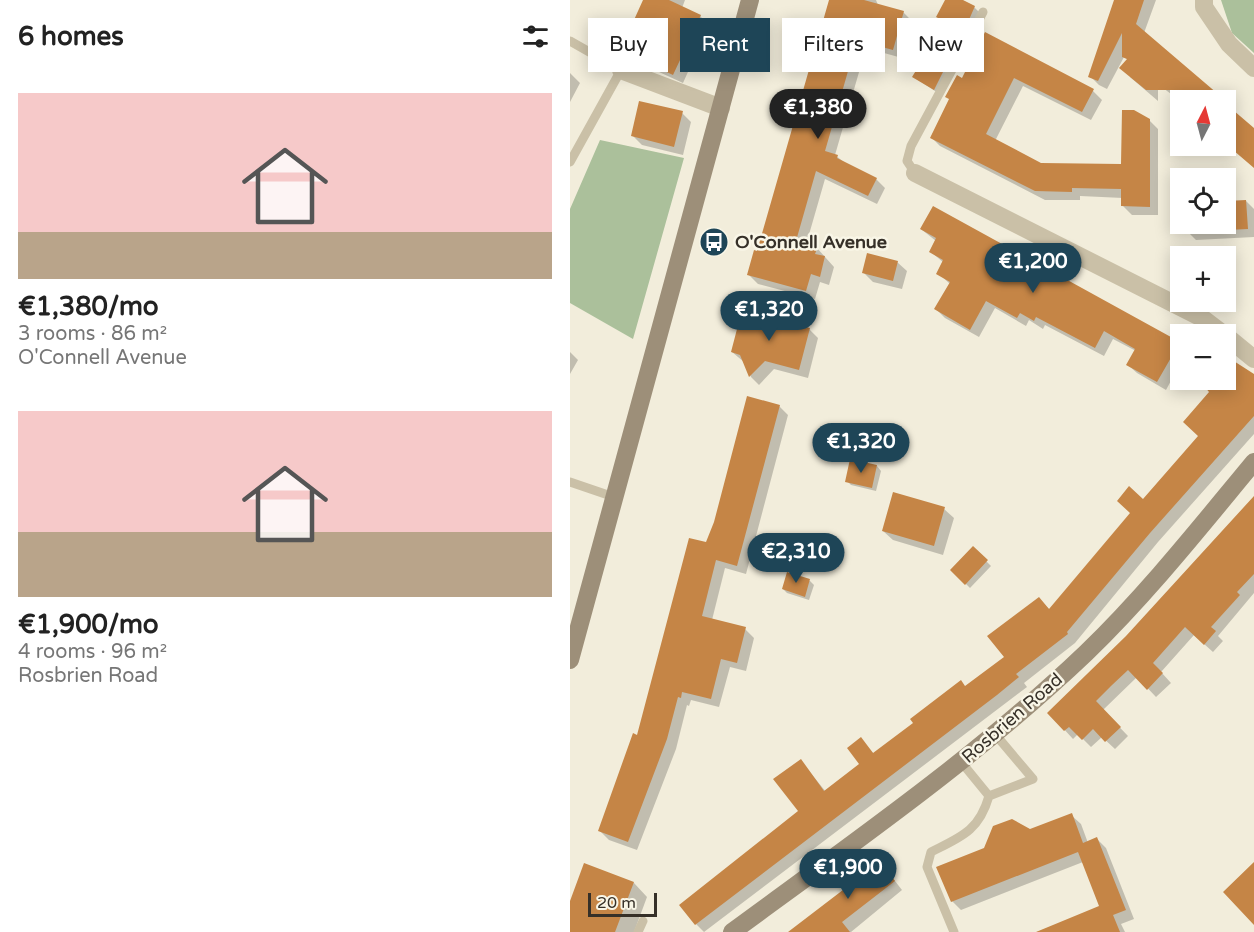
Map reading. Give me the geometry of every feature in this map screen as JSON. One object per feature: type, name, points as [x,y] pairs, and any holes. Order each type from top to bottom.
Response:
[{"type":"main road","points":[[570,660],[750,0]]},
{"type":"main road","name":"Rosbrien Road","points":[[732,932],[962,763],[1087,652],[1151,584],[1254,462]]},
{"type":"street","points":[[1204,0],[1204,7],[1229,44],[1254,68]]},
{"type":"street","points":[[626,72],[721,108]]},
{"type":"street","points":[[915,173],[1210,324]]},
{"type":"street","points":[[1236,345],[1254,359]]},
{"type":"lane","points":[[915,173],[907,161],[911,146],[983,12]]},
{"type":"lane","points":[[570,41],[588,51]]},
{"type":"lane","points":[[570,162],[620,72]]},
{"type":"lane","points":[[570,482],[614,497]]},
{"type":"lane","points":[[989,796],[1033,779],[995,734]]},
{"type":"lane","points":[[962,763],[989,796]]},
{"type":"lane","points":[[954,932],[927,867],[931,852],[969,832],[984,813],[989,796]]},
{"type":"lane","points":[[638,932],[643,921]]},
{"type":"green space","points":[[1221,0],[1254,0],[1254,53],[1232,33]]},
{"type":"green space","points":[[600,140],[684,158],[633,339],[570,303],[570,209]]},
{"type":"building","points":[[643,0],[669,0],[701,15],[700,18],[680,18],[680,60],[673,75],[667,72],[668,18],[635,18]]},
{"type":"building","points":[[829,0],[864,0],[904,11],[902,18],[897,18],[897,36],[893,50],[885,48],[885,18],[824,18]]},
{"type":"building","points":[[945,0],[963,0],[975,6],[970,18],[936,17]]},
{"type":"building","points":[[1114,0],[1144,0],[1136,24],[1213,90],[1146,90],[1119,68],[1127,59],[1122,57],[1122,33],[1098,81],[1088,77]]},
{"type":"building","points":[[985,32],[1094,89],[1082,112],[1014,78],[986,134],[1041,163],[1121,164],[1122,110],[1134,110],[1150,119],[1150,207],[1121,206],[1121,189],[1072,188],[1072,192],[1035,191],[930,138],[949,99],[945,97],[957,75],[962,78],[965,72],[984,72]]},
{"type":"building","points":[[808,72],[848,72],[825,151],[838,155],[837,158],[877,178],[868,196],[816,171],[796,241],[818,246],[815,254],[825,256],[820,277],[811,274],[806,291],[747,275],[754,250],[757,251]]},
{"type":"building","points":[[915,72],[943,72],[934,90],[912,77]]},
{"type":"building","points":[[639,101],[683,111],[674,147],[631,136]]},
{"type":"building","points":[[1236,113],[1254,128],[1254,168],[1236,153]]},
{"type":"building","points":[[1236,200],[1246,200],[1248,229],[1236,230]]},
{"type":"building","points":[[933,206],[1170,336],[1170,359],[1157,382],[1126,365],[1135,349],[1104,331],[1095,348],[1036,317],[1034,321],[1020,313],[1017,318],[986,301],[970,330],[934,309],[950,282],[936,274],[943,260],[929,252],[936,238],[920,229]]},
{"type":"building","points":[[867,253],[898,261],[893,281],[862,273]]},
{"type":"building","points":[[742,310],[810,328],[799,370],[765,361],[749,377],[740,355],[731,352]]},
{"type":"building","points":[[1236,362],[1254,374],[1254,416],[1150,533],[1067,632],[1068,634],[1016,674],[1019,677],[997,695],[695,925],[679,905],[798,811],[773,779],[801,759],[824,791],[859,764],[847,748],[861,737],[873,753],[913,723],[910,719],[961,680],[965,686],[1004,657],[987,636],[1039,597],[1049,609],[1130,513],[1117,501],[1129,486],[1143,499],[1198,436],[1183,422],[1209,392],[1207,390],[1236,390]]},
{"type":"building","points":[[747,396],[780,405],[737,566],[716,560],[702,616],[746,627],[737,663],[721,659],[711,699],[682,692],[681,698],[678,697],[667,739],[628,842],[598,831],[633,733],[637,735],[689,538],[706,542],[714,522]]},
{"type":"building","points":[[850,459],[877,465],[872,488],[845,482]]},
{"type":"building","points":[[893,492],[945,507],[934,546],[882,531]]},
{"type":"building","points":[[1254,496],[1254,574],[1237,592],[1240,595],[1211,627],[1216,631],[1204,645],[1185,627],[1153,663],[1163,673],[1147,690],[1128,670],[1096,701],[1121,727],[1105,742],[1093,729],[1082,740],[1069,727],[1064,731],[1047,713],[1126,636]]},
{"type":"building","points":[[973,546],[988,560],[965,585],[950,570]]},
{"type":"building","points":[[787,572],[810,579],[805,597],[782,589]]},
{"type":"building","points":[[1072,813],[1083,843],[1097,837],[1126,910],[1113,915],[1120,932],[1036,932],[1099,906],[1078,852],[951,902],[936,867],[984,848],[993,826],[1012,819],[1030,829]]},
{"type":"building","points":[[876,856],[895,881],[842,922],[850,932],[788,932],[856,880],[852,875]]},
{"type":"building","points":[[1254,862],[1254,925],[1223,892]]},
{"type":"building","points":[[584,863],[634,882],[615,932],[570,932],[570,901]]},
{"type":"place","name":"O'Connell Avenue","points":[[714,242]]}]
